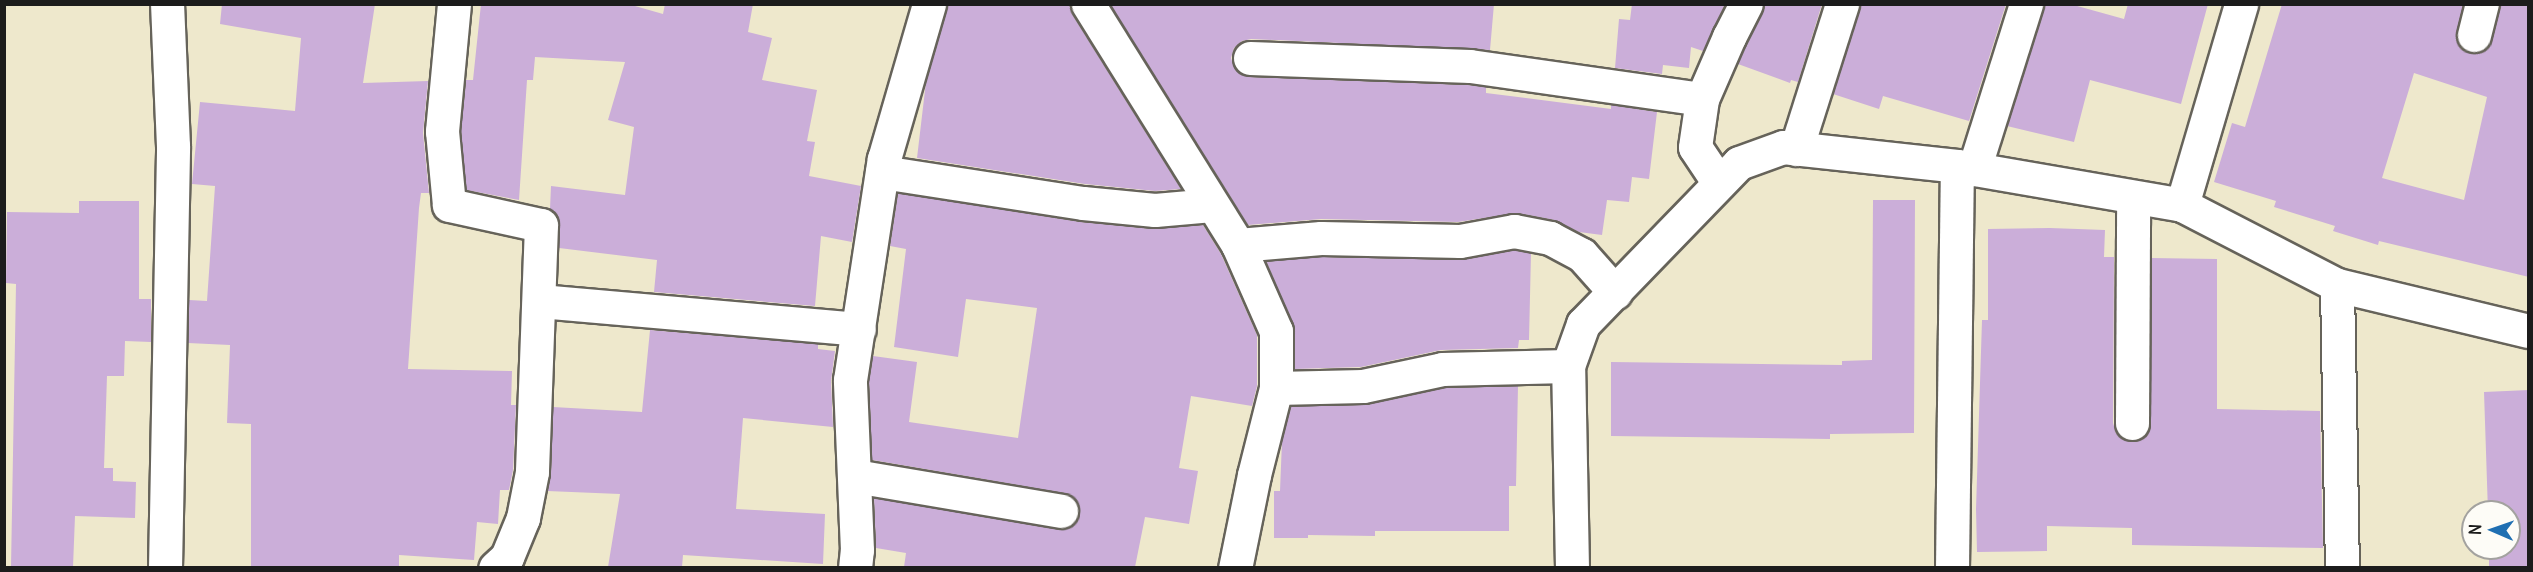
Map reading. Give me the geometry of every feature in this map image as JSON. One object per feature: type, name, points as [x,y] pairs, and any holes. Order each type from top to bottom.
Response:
[{"type":"street","points":[[165,567],[173,146],[167,4]]},
{"type":"street","points":[[454,4],[442,131],[449,205],[541,225],[532,472],[523,518],[507,557],[495,567]]},
{"type":"street","points":[[855,567],[855,476],[850,380],[882,172],[929,4]]},
{"type":"street","points":[[1088,4],[1238,245],[1276,331],[1276,388],[1235,567]]},
{"type":"street","points":[[1719,183],[1695,147],[1702,99],[1746,4]]},
{"type":"street","points":[[1796,149],[1842,4]]},
{"type":"street","points":[[1952,567],[1966,167],[2026,4]]},
{"type":"street","points":[[2182,205],[2241,4]]},
{"type":"street","points":[[1250,58],[1470,66],[1702,99]]},
{"type":"street","points":[[1572,567],[1568,366],[1583,324],[1739,163],[1783,147],[1966,167],[2182,205],[2337,285],[2529,331]]},
{"type":"street","points":[[882,172],[1104,205],[1155,210],[1212,205]]},
{"type":"street","points":[[2133,197],[2133,423]]},
{"type":"street","points":[[1238,245],[1321,238],[1460,241],[1514,231],[1550,238],[1582,255],[1615,292]]},
{"type":"street","points":[[2337,285],[2342,567]]},
{"type":"street","points":[[538,301],[859,329]]},
{"type":"street","points":[[1276,388],[1363,386],[1442,369],[1568,366]]},
{"type":"street","points":[[855,476],[1061,511]]},
{"type":"building","points":[[222,4],[375,4],[363,83],[428,81],[423,133],[429,193],[421,193],[419,208],[408,369],[512,371],[511,405],[516,405],[513,470],[509,490],[500,490],[498,524],[477,522],[474,560],[399,555],[399,567],[251,567],[251,424],[227,423],[230,345],[188,343],[189,300],[207,301],[215,186],[192,184],[200,102],[295,111],[301,38],[220,24]]},
{"type":"building","points":[[481,4],[612,4],[635,6],[663,14],[665,4],[753,4],[748,32],[772,38],[762,80],[817,90],[807,141],[815,142],[809,176],[861,186],[852,242],[821,236],[815,306],[654,292],[657,260],[559,248],[558,218],[550,209],[551,186],[625,195],[634,127],[608,120],[625,62],[535,57],[533,80],[527,80],[519,200],[466,190],[461,131],[466,80],[473,80]]},
{"type":"building","points":[[947,4],[1069,4],[1072,14],[1181,189],[1155,191],[1085,184],[917,158],[926,82]]},
{"type":"building","points":[[1110,4],[1494,4],[1490,50],[1251,39],[1242,41],[1234,48],[1231,58],[1240,74],[1249,77],[1468,85],[1486,87],[1486,93],[1611,109],[1611,105],[1657,112],[1649,179],[1632,177],[1629,202],[1607,200],[1602,235],[1579,232],[1554,220],[1517,213],[1458,222],[1321,219],[1248,225]]},
{"type":"building","points":[[1632,4],[1725,4],[1703,51],[1691,47],[1689,68],[1663,65],[1662,74],[1615,68],[1619,19],[1630,20]]},
{"type":"building","points":[[1765,4],[1822,4],[1798,82],[1791,80],[1790,83],[1738,64]]},
{"type":"building","points":[[1860,4],[2006,4],[1969,121],[1883,96],[1879,109],[1833,94]]},
{"type":"building","points":[[2044,4],[2070,4],[2124,19],[2128,4],[2208,4],[2181,104],[2090,80],[2074,142],[2007,126]]},
{"type":"building","points":[[2282,4],[2463,4],[2456,39],[2461,49],[2470,53],[2480,53],[2488,48],[2500,4],[2529,4],[2529,277],[2379,241],[2378,245],[2333,231],[2335,226],[2274,207],[2276,201],[2214,182],[2232,123],[2245,127]],"holes":[[[2414,73],[2487,97],[2464,200],[2382,178]]]},
{"type":"building","points":[[898,193],[1081,222],[1153,229],[1203,225],[1221,254],[1257,335],[1257,386],[1252,406],[1191,396],[1179,468],[1198,471],[1189,524],[1145,517],[1135,567],[904,567],[906,553],[876,548],[874,498],[1058,529],[1067,529],[1075,523],[1080,514],[1078,504],[1073,497],[1064,493],[872,460],[869,381],[873,356],[917,362],[909,422],[1018,438],[1037,308],[966,299],[958,357],[894,347],[906,249],[890,246]]},
{"type":"building","points":[[1873,200],[1915,200],[1914,433],[1830,434],[1830,439],[1611,436],[1611,362],[1842,365],[1842,361],[1872,360]]},
{"type":"building","points":[[79,201],[139,201],[139,299],[151,299],[151,342],[125,341],[124,376],[107,376],[104,468],[113,468],[113,481],[136,482],[135,518],[75,516],[73,567],[11,567],[16,284],[6,283],[7,212],[79,213]]},
{"type":"building","points":[[1988,229],[2105,230],[2104,257],[2114,257],[2113,423],[2116,433],[2122,439],[2131,442],[2142,439],[2151,423],[2151,258],[2217,259],[2217,409],[2320,411],[2323,548],[2132,545],[2132,528],[2047,526],[2047,551],[1977,552],[1976,509],[1982,320],[1988,320]]},
{"type":"building","points":[[1514,250],[1531,253],[1529,340],[1519,340],[1518,348],[1441,350],[1361,367],[1295,369],[1293,324],[1266,261],[1322,257],[1460,260]]},
{"type":"building","points":[[650,330],[818,344],[818,349],[835,351],[831,381],[833,427],[743,418],[736,509],[825,514],[823,564],[683,555],[682,567],[608,567],[620,494],[547,491],[551,473],[553,407],[642,412]]},
{"type":"building","points":[[1518,386],[1516,486],[1509,486],[1509,531],[1375,531],[1375,536],[1308,535],[1308,538],[1274,538],[1274,491],[1280,491],[1282,441],[1291,406],[1364,405],[1444,388]]},
{"type":"building","points":[[2529,390],[2529,567],[2489,567],[2489,560],[2521,560],[2521,500],[2488,500],[2484,392]]}]
